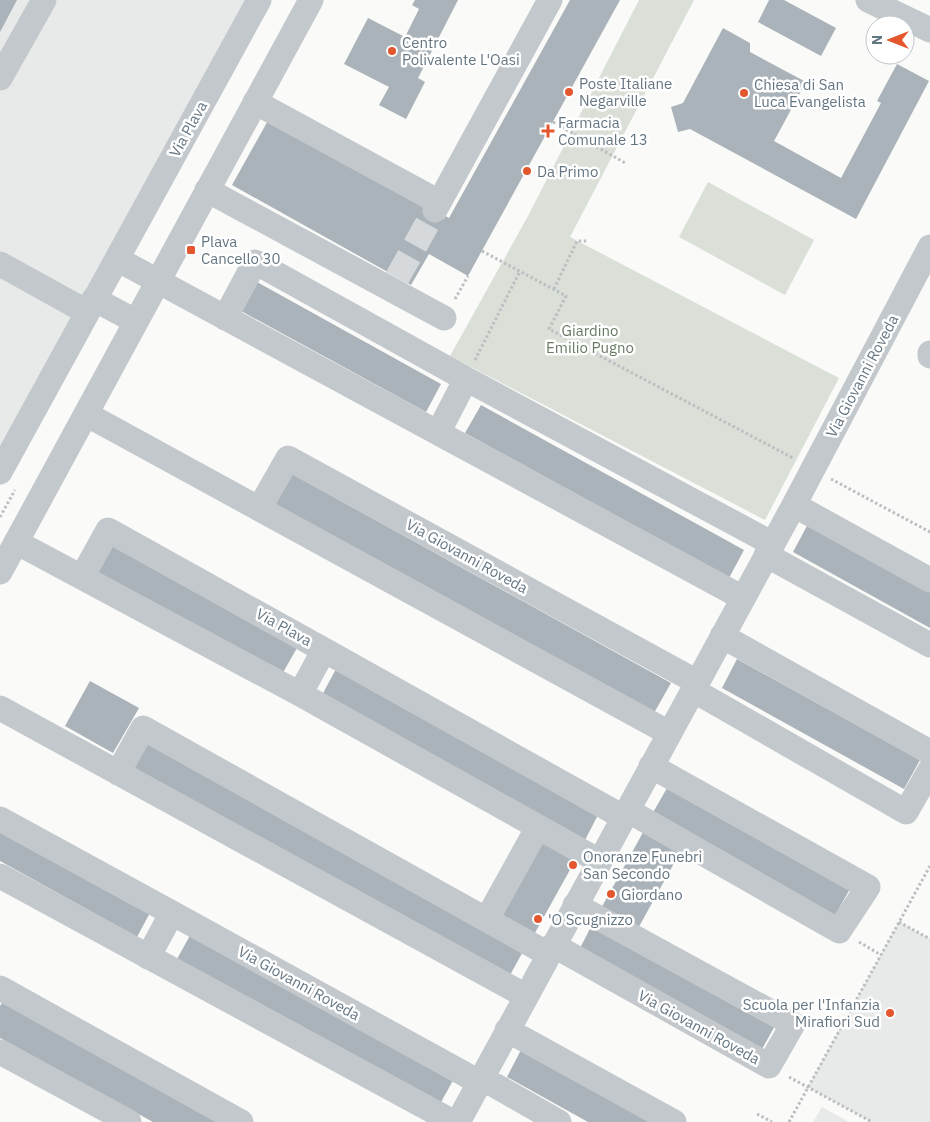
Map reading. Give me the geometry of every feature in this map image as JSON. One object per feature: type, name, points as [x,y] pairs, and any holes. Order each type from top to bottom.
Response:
[{"type":"street","points":[[0,78],[44,0]]},
{"type":"street","name":"Via Plava","points":[[0,472],[259,0]]},
{"type":"street","points":[[0,572],[311,0]]},
{"type":"street","points":[[255,102],[437,206],[550,0]]},
{"type":"street","points":[[868,0],[930,30]]},
{"type":"street","points":[[207,190],[394,283],[444,318]]},
{"type":"street","name":"Via Giovanni Roveda","points":[[458,1122],[575,904],[794,505],[930,247]]},
{"type":"street","points":[[116,259],[743,598]]},
{"type":"street","points":[[225,318],[255,262],[769,550],[930,645]]},
{"type":"street","points":[[0,264],[91,306],[135,321]]},
{"type":"street","points":[[445,437],[466,379]]},
{"type":"street","points":[[86,414],[669,733]]},
{"type":"street","name":"Via Giovanni Roveda","points":[[259,509],[288,458],[695,686],[906,812],[930,770]]},
{"type":"street","points":[[794,505],[930,580]]},
{"type":"street","name":"Via Plava","points":[[82,577],[108,530],[324,650],[300,694]]},
{"type":"street","points":[[16,542],[300,694],[599,862]]},
{"type":"street","points":[[722,636],[930,752]]},
{"type":"street","points":[[324,650],[839,930],[868,887],[651,766]]},
{"type":"street","points":[[0,708],[526,996]]},
{"type":"street","name":"Via Giovanni Roveda","points":[[118,773],[143,728],[488,919],[551,950],[769,1066],[793,1024],[575,904]]},
{"type":"street","points":[[0,820],[172,913],[155,960]]},
{"type":"street","points":[[488,919],[538,827]]},
{"type":"street","points":[[0,876],[453,1122]]},
{"type":"street","name":"Via Giovanni Roveda","points":[[172,913],[559,1122]]},
{"type":"street","points":[[0,988],[241,1122]]},
{"type":"street","points":[[507,1030],[674,1122]]},
{"type":"street","points":[[0,1052],[129,1122]]},
{"type":"path","points":[[553,122],[627,164]]},
{"type":"path","points":[[554,289],[577,241],[587,241]]},
{"type":"path","points":[[482,251],[566,296],[548,329],[930,532]]},
{"type":"path","points":[[466,379],[520,271]]},
{"type":"path","points":[[789,1122],[930,866]]},
{"type":"path","points":[[899,922],[930,939]]},
{"type":"path","points":[[808,1087],[872,1122]]},
{"type":"path","points":[[757,1114],[772,1122]]},
{"type":"shaded area","points":[[0,0],[247,0],[0,449]]},
{"type":"shaded area","name":"Scuola per l'Infanzia Mirafiori Sud","points":[[899,922],[930,939],[930,1122],[872,1122],[808,1087]]},
{"type":"shaded area","points":[[822,1107],[849,1122],[813,1122]]},
{"type":"green space","name":"Giardino Emilio Pugno","points":[[639,0],[694,0],[570,237],[839,378],[765,520],[450,356],[528,216]]},
{"type":"green space","points":[[708,182],[814,240],[785,295],[679,237]]},
{"type":"building","points":[[0,0],[17,0],[0,32]]},
{"type":"building","name":"Centro Polivalente L'Oasi","points":[[415,0],[458,0],[418,78],[425,82],[406,119],[379,105],[389,87],[344,64],[368,18],[405,37],[419,9],[412,5]]},
{"type":"building","points":[[570,0],[620,0],[468,276],[429,254],[411,285],[232,185],[270,117],[449,218]]},
{"type":"building","points":[[769,0],[784,0],[836,28],[821,56],[758,22]]},
{"type":"building","points":[[723,28],[750,43],[750,52],[806,82],[774,141],[841,178],[881,103],[877,101],[896,65],[929,81],[856,219],[690,129],[678,132],[671,107],[683,103]]},
{"type":"building","points":[[257,282],[441,384],[426,412],[241,311]]},
{"type":"building","points":[[481,405],[744,550],[729,578],[465,433]]},
{"type":"building","points":[[292,474],[671,683],[654,713],[275,505]]},
{"type":"building","points":[[808,524],[930,591],[930,628],[793,552]]},
{"type":"building","points":[[112,546],[297,648],[281,676],[96,575]]},
{"type":"building","points":[[737,659],[920,760],[904,789],[722,688]]},
{"type":"building","points":[[336,669],[599,813],[584,842],[321,697]]},
{"type":"building","points":[[90,681],[139,708],[113,753],[65,726]]},
{"type":"building","points":[[148,738],[526,946],[509,977],[131,769]]},
{"type":"building","points":[[667,788],[850,889],[834,917],[651,816]]},
{"type":"building","points":[[0,825],[152,909],[137,937],[0,861]]},
{"type":"building","points":[[646,827],[683,847],[636,932],[599,912]]},
{"type":"building","points":[[538,838],[576,859],[531,940],[493,919]]},
{"type":"building","points":[[594,921],[777,1022],[761,1051],[579,950]]},
{"type":"building","points":[[193,930],[456,1075],[440,1104],[177,959]]},
{"type":"building","points":[[4,1000],[226,1122],[153,1122],[0,1038],[0,1006]]},
{"type":"building","points":[[522,1048],[656,1122],[588,1122],[507,1077]]},
{"type":"tunnel","points":[[397,278],[435,210]]},
{"type":"place","name":"Centro Polivalente L'Oasi","points":[[392,51]]},
{"type":"place","name":"Poste Italiane Negarville","points":[[569,92]]},
{"type":"place","name":"Chiesa di San Luca Evangelista","points":[[744,93]]},
{"type":"place","name":"Farmacia Comunale 13","points":[[548,131]]},
{"type":"place","name":"Da Primo","points":[[527,171]]},
{"type":"place","name":"Plava Cancello 30","points":[[191,250]]},
{"type":"place","name":"Onoranze Funebri San Secondo","points":[[573,865]]},
{"type":"place","name":"Giordano","points":[[611,894]]},
{"type":"place","name":"'O Scugnizzo","points":[[538,919]]},
{"type":"place","name":"Scuola per l'Infanzia Mirafiori Sud","points":[[890,1013]]}]
